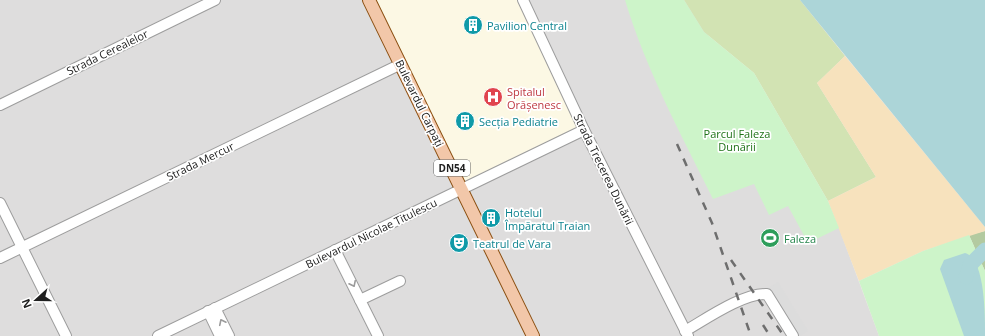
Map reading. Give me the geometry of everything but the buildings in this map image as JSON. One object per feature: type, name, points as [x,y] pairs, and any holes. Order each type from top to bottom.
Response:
[{"type":"main road","name":"Bulevardul Carpați","points":[[369,0],[533,336]]},
{"type":"street","name":"Strada Cerealelor","points":[[0,105],[215,0]]},
{"type":"street","name":"Strada Trecerea Dunării","points":[[523,0],[584,130],[686,333]]},
{"type":"street","name":"Strada Mercur","points":[[0,258],[401,64]]},
{"type":"street","name":"Bulevardul Nicolae Titulescu","points":[[158,336],[584,130]]},
{"type":"street","points":[[0,203],[66,336]]},
{"type":"street","points":[[335,250],[378,336]]},
{"type":"street","points":[[360,300],[400,281]]},
{"type":"street","points":[[686,333],[728,307],[759,294],[767,294],[793,336]]},
{"type":"street","points":[[212,309],[220,336]]},
{"type":"street","points":[[212,309],[229,336]]},
{"type":"shaded area","points":[[0,0],[684,0],[839,228],[879,336],[0,336]]},
{"type":"shaded area","name":"Spitalul Orășenesc","points":[[369,0],[523,0],[584,130],[462,189]]},
{"type":"shaded area","points":[[778,282],[808,331],[800,336],[797,336],[767,289]]},
{"type":"green space","name":"Parcul Faleza Dunării","points":[[625,0],[684,0],[704,32],[754,73],[828,201],[839,228],[808,243],[788,206],[769,215],[754,184],[713,199],[654,77],[633,26]]},
{"type":"green space","points":[[684,0],[800,0],[845,56],[817,83],[876,177],[828,201],[754,73],[704,32]]},
{"type":"green space","points":[[985,231],[985,271],[969,235]]},
{"type":"green space","points":[[969,235],[985,271],[985,336],[879,336],[859,281],[923,251]]},
{"type":"sand","points":[[845,56],[985,227],[985,231],[923,251],[859,281],[828,201],[876,177],[817,83]]},
{"type":"water","points":[[800,0],[985,0],[985,227],[813,16]]},
{"type":"water","points":[[965,253],[972,257],[977,265],[980,276],[984,301],[985,336],[964,336],[940,269],[944,260]]},
{"type":"waterway","points":[[966,277],[970,265],[985,250]]},
{"type":"railway","points":[[677,144],[712,223],[751,336]]},
{"type":"railway","points":[[731,260],[784,336]]},
{"type":"railway","points":[[763,325],[770,336]]},
{"type":"place","name":"Pavilion Central","points":[[473,25]]},
{"type":"place","name":"Spitalul Orășenesc","points":[[493,97]]},
{"type":"place","name":"Secția Pediatrie","points":[[465,121]]},
{"type":"place","name":"Hotelul Împăratul Traian","points":[[491,218]]},
{"type":"place","name":"Faleza","points":[[770,238]]},
{"type":"place","name":"Teatrul de Vara","points":[[459,243]]}]
